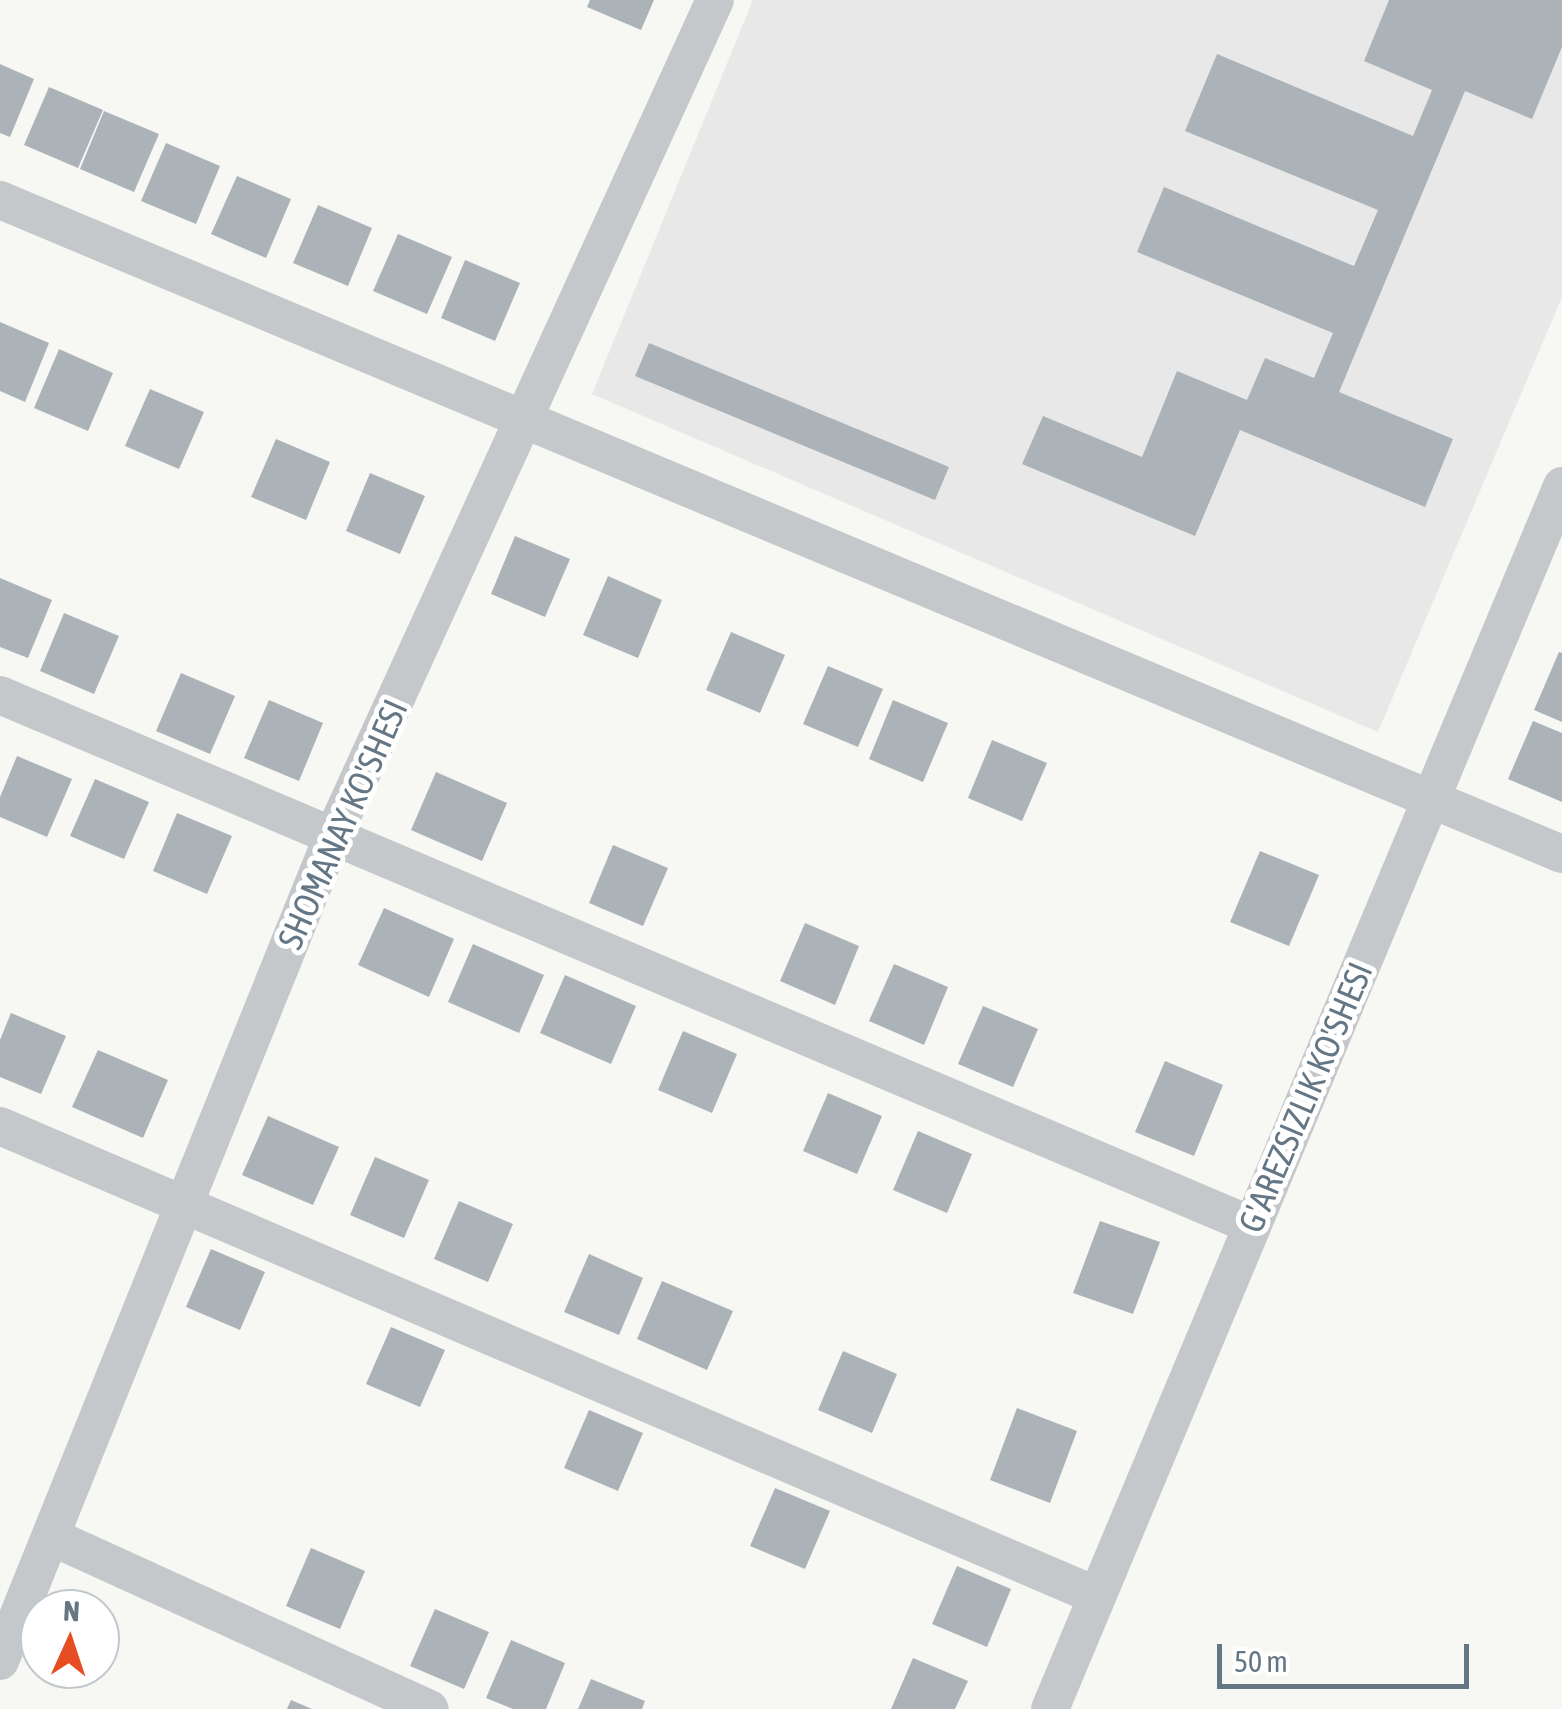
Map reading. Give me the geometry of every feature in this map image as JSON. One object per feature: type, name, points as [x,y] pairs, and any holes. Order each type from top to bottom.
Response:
[{"type":"street","name":"SHOMANAY KO'SHESI","points":[[0,1661],[52,1538],[181,1203],[332,838],[528,421],[716,0]]},
{"type":"street","points":[[0,200],[1432,796],[1562,854]]},
{"type":"street","name":"G'AREZSIZLIK KO'SHESI","points":[[1050,1709],[1562,486]]},
{"type":"street","points":[[0,695],[1251,1224]]},
{"type":"street","points":[[0,1126],[1097,1596]]},
{"type":"street","points":[[52,1538],[430,1709]]},
{"type":"shaded area","points":[[753,0],[1562,0],[1562,297],[1378,732],[592,394]]},
{"type":"building","points":[[590,0],[654,0],[641,30],[587,7]]},
{"type":"building","points":[[1389,0],[1562,0],[1562,47],[1532,119],[1465,91],[1339,392],[1453,439],[1425,507],[1240,430],[1195,536],[1022,464],[1043,416],[1142,457],[1177,371],[1247,400],[1265,358],[1314,378],[1333,333],[1137,252],[1164,187],[1354,266],[1378,210],[1185,131],[1217,54],[1413,136],[1432,90],[1364,61]]},
{"type":"building","points":[[0,64],[34,79],[10,137],[0,133]]},
{"type":"building","points":[[49,87],[103,110],[78,168],[24,145]]},
{"type":"building","points":[[104,111],[159,134],[134,192],[80,169]]},
{"type":"building","points":[[166,143],[220,166],[196,224],[141,201]]},
{"type":"building","points":[[237,176],[291,199],[266,258],[211,234]]},
{"type":"building","points":[[318,205],[372,228],[348,286],[293,263]]},
{"type":"building","points":[[398,234],[452,257],[427,314],[373,291]]},
{"type":"building","points":[[465,260],[520,283],[495,341],[441,318]]},
{"type":"building","points":[[0,322],[49,343],[25,402],[0,391]]},
{"type":"building","points":[[649,343],[949,467],[935,500],[635,376]]},
{"type":"building","points":[[59,349],[113,373],[88,431],[34,408]]},
{"type":"building","points":[[150,389],[204,412],[179,469],[125,446]]},
{"type":"building","points":[[276,439],[330,462],[306,520],[251,497]]},
{"type":"building","points":[[370,473],[425,496],[400,554],[346,531]]},
{"type":"building","points":[[515,536],[570,559],[545,617],[491,594]]},
{"type":"building","points":[[608,576],[662,600],[638,658],[583,635]]},
{"type":"building","points":[[0,578],[52,600],[28,658],[0,647]]},
{"type":"building","points":[[64,613],[119,636],[94,694],[40,671]]},
{"type":"building","points":[[731,632],[785,655],[760,713],[706,690]]},
{"type":"building","points":[[1559,652],[1562,653],[1562,722],[1534,710]]},
{"type":"building","points":[[828,666],[883,689],[858,747],[803,724]]},
{"type":"building","points":[[181,673],[235,696],[210,754],[156,731]]},
{"type":"building","points":[[269,700],[323,723],[299,781],[244,758]]},
{"type":"building","points":[[893,700],[948,723],[923,782],[869,759]]},
{"type":"building","points":[[1533,721],[1562,733],[1562,802],[1508,779]]},
{"type":"building","points":[[992,740],[1047,763],[1022,821],[968,798]]},
{"type":"building","points":[[17,756],[72,779],[47,837],[0,817],[0,797]]},
{"type":"building","points":[[436,772],[507,803],[482,861],[411,830]]},
{"type":"building","points":[[95,779],[149,802],[124,859],[70,836]]},
{"type":"building","points":[[177,813],[232,836],[207,894],[153,871]]},
{"type":"building","points":[[613,845],[668,868],[643,926],[589,903]]},
{"type":"building","points":[[1260,851],[1319,875],[1289,946],[1230,922]]},
{"type":"building","points":[[384,908],[454,939],[429,997],[358,965]]},
{"type":"building","points":[[805,923],[859,946],[835,1005],[780,981]]},
{"type":"building","points":[[473,944],[544,975],[519,1033],[448,1002]]},
{"type":"building","points":[[894,964],[948,987],[924,1045],[869,1021]]},
{"type":"building","points":[[565,975],[636,1006],[611,1064],[540,1033]]},
{"type":"building","points":[[983,1006],[1038,1029],[1013,1087],[958,1064]]},
{"type":"building","points":[[11,1013],[66,1036],[41,1094],[0,1077],[0,1040]]},
{"type":"building","points":[[683,1031],[737,1054],[712,1113],[658,1090]]},
{"type":"building","points":[[98,1050],[168,1080],[143,1138],[72,1107]]},
{"type":"building","points":[[1165,1061],[1223,1085],[1194,1156],[1135,1132]]},
{"type":"building","points":[[828,1093],[882,1116],[857,1174],[803,1151]]},
{"type":"building","points":[[268,1116],[339,1147],[313,1205],[242,1175]]},
{"type":"building","points":[[918,1131],[972,1154],[947,1213],[893,1190]]},
{"type":"building","points":[[375,1157],[429,1180],[404,1238],[350,1215]]},
{"type":"building","points":[[459,1201],[513,1224],[488,1282],[434,1259]]},
{"type":"building","points":[[1100,1221],[1160,1242],[1133,1314],[1073,1293]]},
{"type":"building","points":[[211,1249],[265,1272],[240,1330],[186,1307]]},
{"type":"building","points":[[589,1254],[643,1278],[619,1335],[564,1312]]},
{"type":"building","points":[[662,1281],[733,1311],[707,1370],[637,1339]]},
{"type":"building","points":[[391,1327],[445,1350],[420,1407],[366,1384]]},
{"type":"building","points":[[843,1351],[897,1374],[872,1433],[818,1410]]},
{"type":"building","points":[[1017,1408],[1077,1431],[1050,1503],[990,1480]]},
{"type":"building","points":[[589,1410],[643,1433],[618,1491],[564,1468]]},
{"type":"building","points":[[775,1488],[830,1511],[805,1569],[750,1546]]},
{"type":"building","points":[[311,1548],[365,1571],[340,1629],[286,1606]]},
{"type":"building","points":[[957,1566],[1011,1589],[987,1647],[932,1624]]},
{"type":"building","points":[[435,1609],[489,1632],[464,1689],[410,1666]]},
{"type":"building","points":[[511,1640],[565,1663],[546,1709],[513,1709],[486,1698]]},
{"type":"building","points":[[913,1658],[968,1681],[955,1709],[891,1709]]},
{"type":"building","points":[[591,1679],[645,1701],[642,1709],[578,1709]]},
{"type":"building","points":[[291,1700],[312,1709],[287,1709]]}]
